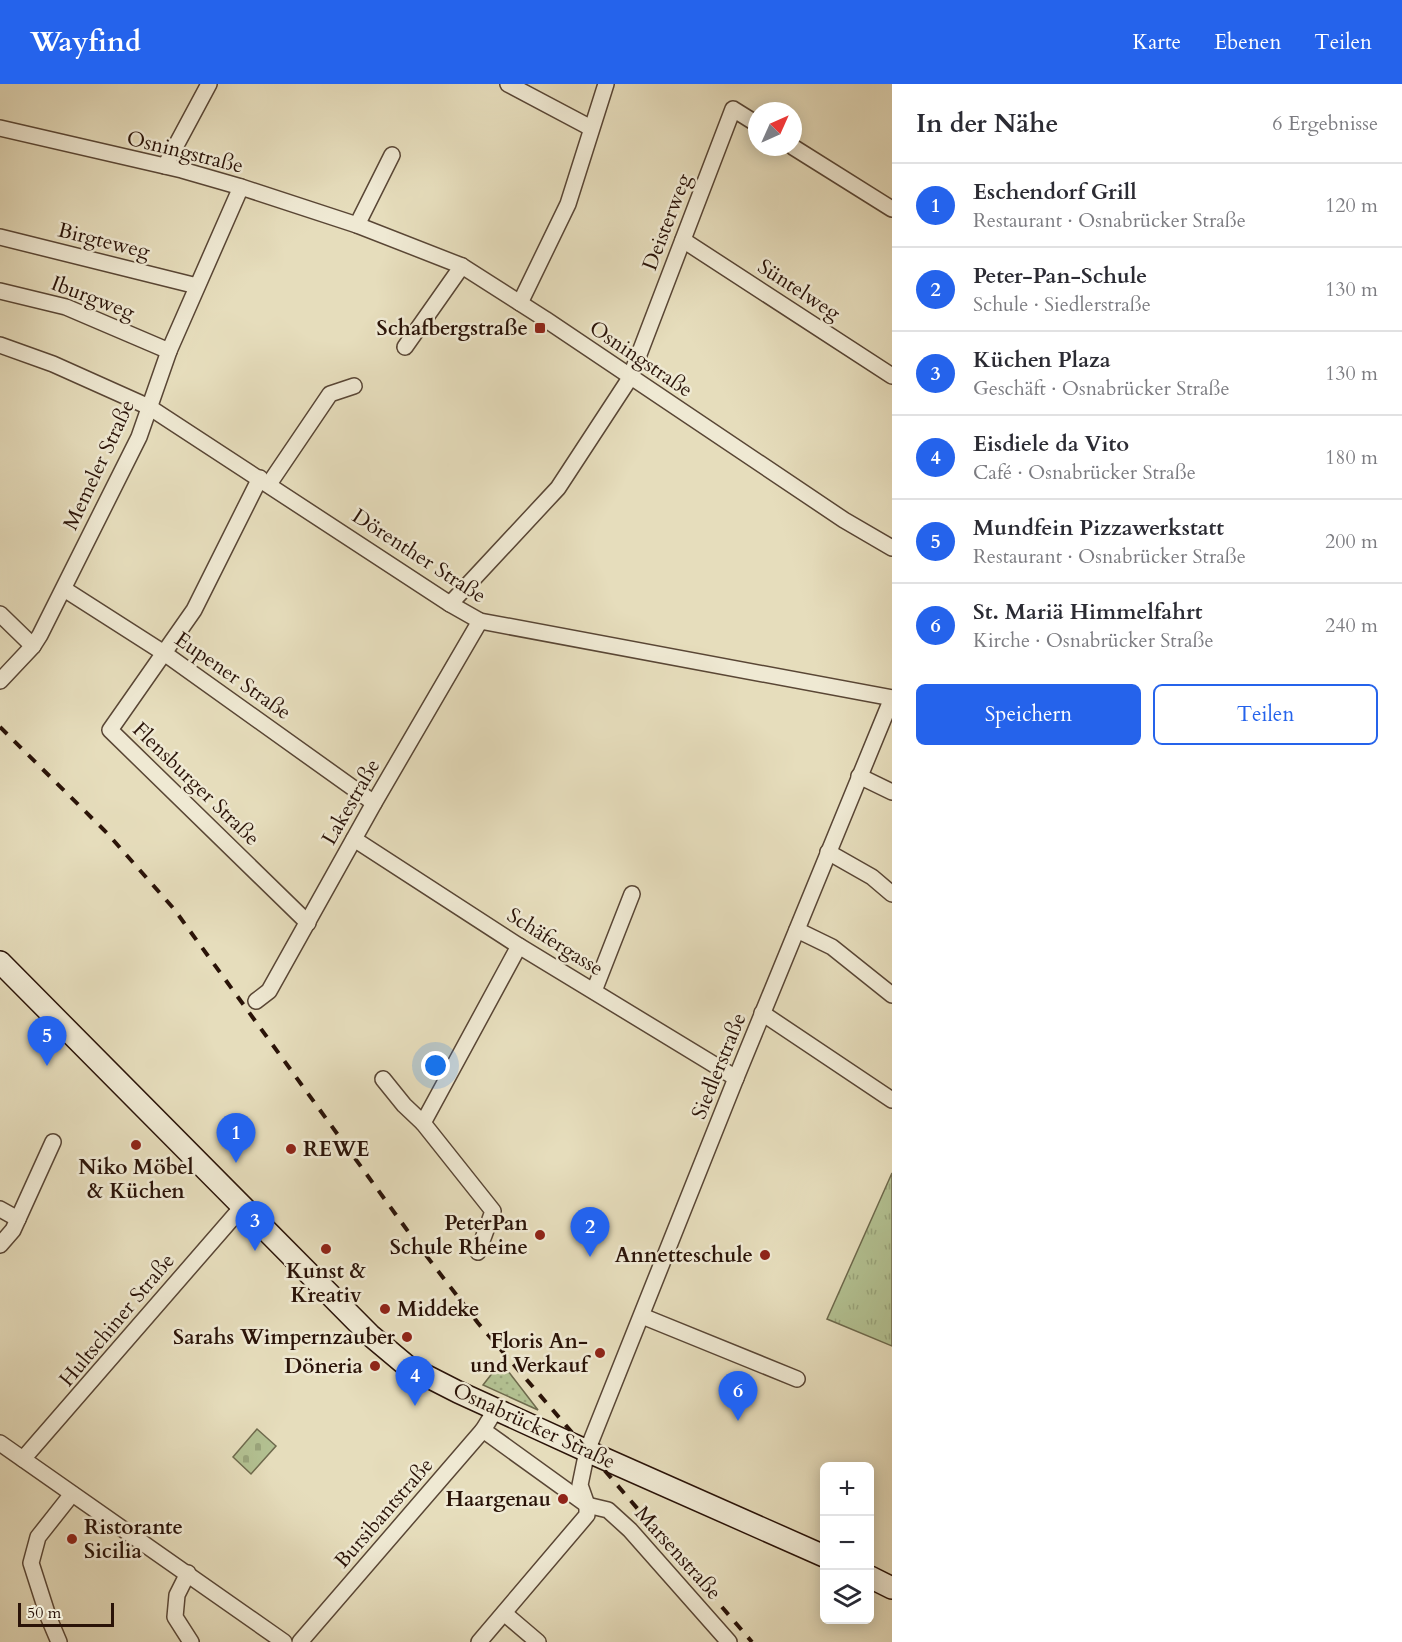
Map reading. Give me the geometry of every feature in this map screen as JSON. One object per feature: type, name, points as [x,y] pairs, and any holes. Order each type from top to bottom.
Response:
[{"type":"main road","name":"Osnabrücker Straße","points":[[0,962],[370,1335],[407,1366],[587,1451],[820,1554]]},
{"type":"main road","points":[[874,1579],[892,1587]]},
{"type":"street","points":[[165,166],[209,84]]},
{"type":"street","points":[[508,84],[591,128]]},
{"type":"street","points":[[520,303],[568,204],[606,84]]},
{"type":"street","name":"Deisterweg","points":[[630,378],[733,109],[748,118]]},
{"type":"street","name":"Osningstraße","points":[[0,128],[165,166],[241,187],[357,225],[462,266],[844,520],[892,548]]},
{"type":"street","points":[[802,153],[892,209]]},
{"type":"street","points":[[357,225],[392,155]]},
{"type":"street","name":"Memeler Straße","points":[[0,681],[33,646],[64,589],[139,437],[169,351],[241,187]]},
{"type":"street","name":"Birgteweg","points":[[0,237],[197,286]]},
{"type":"street","name":"Süntelweg","points":[[683,240],[892,376]]},
{"type":"street","points":[[405,347],[462,266]]},
{"type":"street","name":"Iburgweg","points":[[0,291],[66,306],[169,351]]},
{"type":"street","name":"Dörenther Straße","points":[[0,345],[53,363],[149,407],[450,604],[480,621],[892,698]]},
{"type":"street","points":[[450,604],[558,488],[630,378]]},
{"type":"street","name":"Flensburger Straße","points":[[308,923],[110,730],[194,610],[264,481],[330,394],[354,386]]},
{"type":"street","name":"Eupener Straße","points":[[64,589],[164,652],[374,803]]},
{"type":"street","points":[[0,614],[33,646]]},
{"type":"street","name":"Lakestraße","points":[[256,1001],[269,991],[374,803],[480,621]]},
{"type":"street","name":"Siedlerstraße","points":[[587,1505],[580,1485],[587,1451],[762,1013],[892,698]]},
{"type":"street","points":[[859,776],[892,792]]},
{"type":"street","name":"Schäfergasse","points":[[354,839],[519,945],[736,1078]]},
{"type":"street","points":[[828,852],[872,877],[892,894]]},
{"type":"street","points":[[594,991],[632,894]]},
{"type":"street","points":[[797,930],[832,947],[892,994]]},
{"type":"street","points":[[423,1123],[519,945]]},
{"type":"street","points":[[762,1013],[892,1100]]},
{"type":"street","points":[[383,1079],[404,1105],[423,1123],[493,1211],[478,1252]]},
{"type":"street","points":[[0,1245],[13,1230],[53,1142]]},
{"type":"street","name":"Hultschiner Straße","points":[[22,1459],[97,1376],[242,1207]]},
{"type":"street","points":[[0,1209],[18,1219]]},
{"type":"street","points":[[642,1316],[797,1379]]},
{"type":"street","name":"Bursibantstraße","points":[[300,1642],[483,1430],[496,1409]]},
{"type":"street","name":"Osnabrücker Straße","points":[[483,1430],[587,1505]]},
{"type":"street","points":[[0,1443],[284,1642]]},
{"type":"street","points":[[59,1642],[48,1616],[32,1563],[38,1537],[72,1494]]},
{"type":"street","points":[[479,1642],[587,1515],[587,1505]]},
{"type":"street","name":"Marsenstraße","points":[[587,1505],[608,1510],[630,1530],[729,1642]]},
{"type":"street","points":[[188,1573],[177,1595],[175,1617],[191,1642]]},
{"type":"street","points":[[504,1613],[538,1642]]},
{"type":"green space","points":[[892,1173],[892,1346],[827,1319]]},
{"type":"green space","points":[[501,1362],[538,1410],[483,1385]]},
{"type":"green space","points":[[257,1429],[276,1446],[251,1474],[233,1457]]},
{"type":"railway","points":[[0,727],[107,833],[174,909],[415,1241],[478,1323],[752,1642]]},
{"type":"place","name":"Schafbergstraße","points":[[540,328]]},
{"type":"place","name":"Mundfein Pizzawerkstatt","points":[[47,1066]]},
{"type":"place","name":"Niko Möbel & Küchen","points":[[136,1145]]},
{"type":"place","name":"REWE","points":[[291,1149]]},
{"type":"place","name":"Eschendorf Grill","points":[[236,1163]]},
{"type":"place","name":"PeterPan Schule Rheine","points":[[540,1235]]},
{"type":"place","name":"Kunst & Kreativ","points":[[326,1249]]},
{"type":"place","name":"Küchen Plaza","points":[[255,1251]]},
{"type":"place","name":"Annetteschule","points":[[765,1255]]},
{"type":"place","name":"Peter-Pan-Schule","points":[[590,1257]]},
{"type":"place","name":"Middeke","points":[[385,1309]]},
{"type":"place","name":"Sarahs Wimpernzauber","points":[[407,1337]]},
{"type":"place","name":"Floris An- und Verkauf","points":[[600,1353]]},
{"type":"place","name":"Döneria","points":[[375,1366]]},
{"type":"place","name":"Eisdiele da Vito","points":[[415,1406]]},
{"type":"place","name":"St. Mariä Himmelfahrt","points":[[738,1421]]},
{"type":"place","name":"Haargenau","points":[[563,1499]]},
{"type":"place","name":"Ristorante Sicilia","points":[[72,1539]]}]
